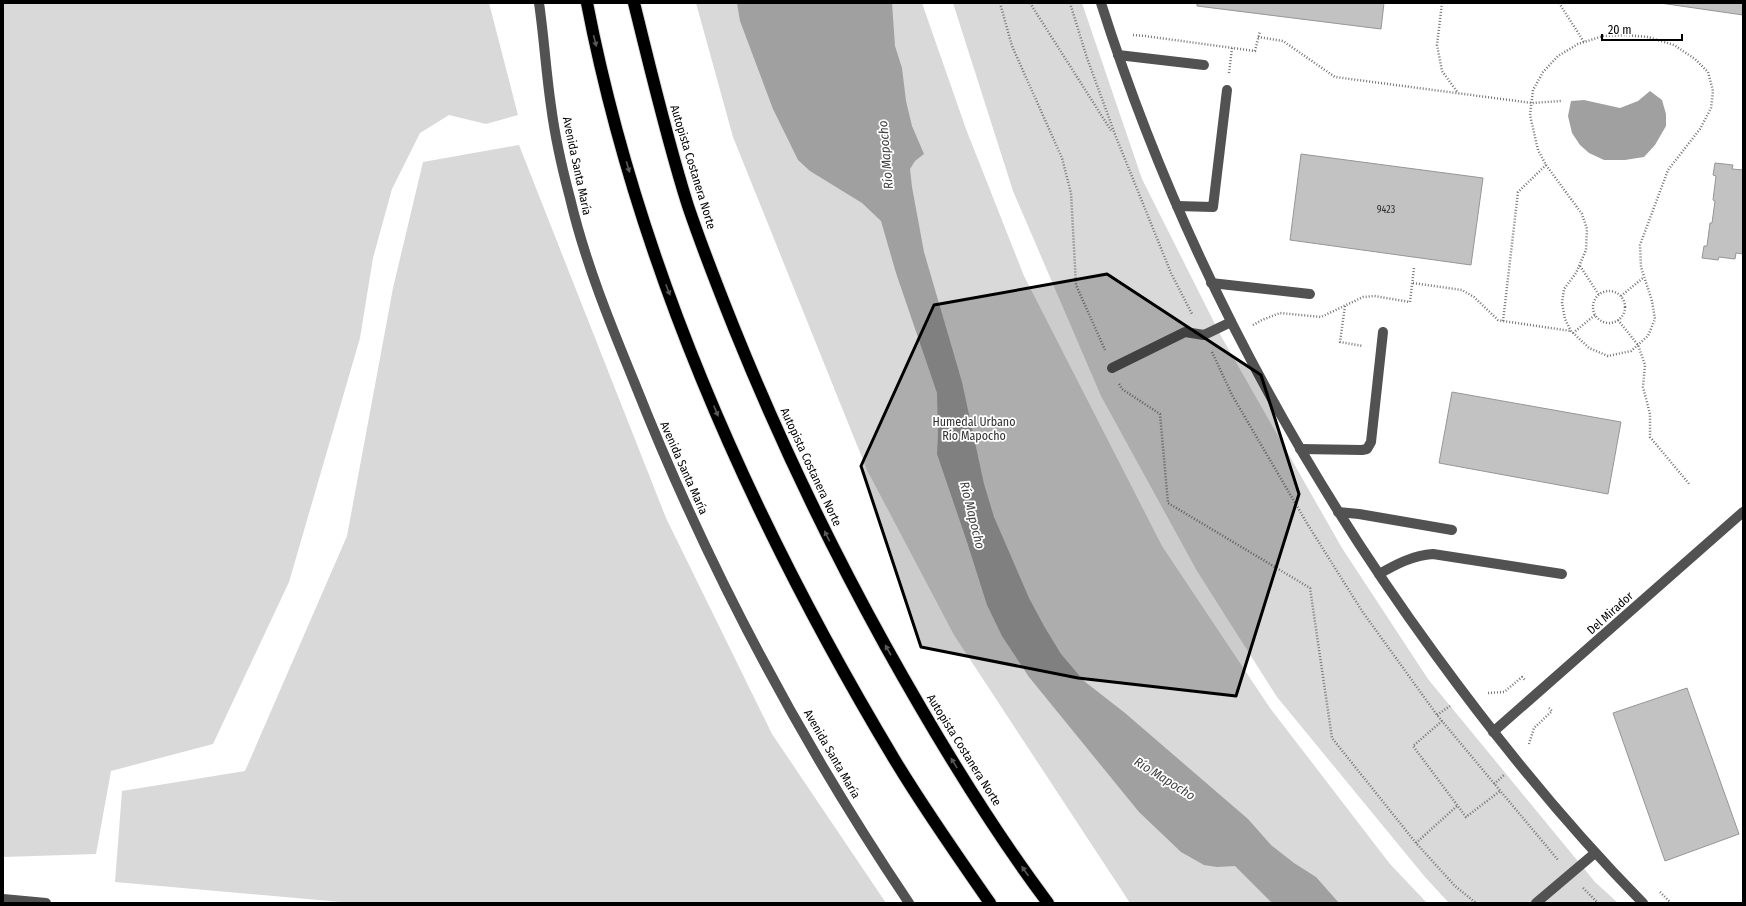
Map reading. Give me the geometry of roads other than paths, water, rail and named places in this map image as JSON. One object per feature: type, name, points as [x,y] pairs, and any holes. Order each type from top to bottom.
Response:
[{"type":"highway","points":[[587,3],[615,123],[639,204],[665,283],[696,365],[729,443],[767,526],[846,675],[897,763],[952,848],[990,903]]},
{"type":"highway","name":"Autopista Costanera Norte","points":[[634,3],[658,101],[688,206],[719,290],[753,374],[789,456],[827,536],[911,691],[987,816],[1048,903]]},
{"type":"street","name":"Avenida Santa María","points":[[539,3],[551,109],[570,199],[582,243],[598,289],[651,425],[690,514],[767,668],[848,808],[909,903]]},
{"type":"street","points":[[1101,3],[1140,116],[1211,283],[1278,411],[1300,449],[1338,512],[1379,574],[1493,732],[1547,800],[1643,903]]},
{"type":"street","points":[[1118,55],[1204,65]]},
{"type":"street","points":[[1177,206],[1213,207],[1228,90]]},
{"type":"street","points":[[1211,283],[1310,294]]},
{"type":"street","points":[[1112,368],[1184,332],[1204,335],[1231,322]]},
{"type":"street","points":[[1300,449],[1362,450],[1367,448],[1371,442],[1384,332]]},
{"type":"street","points":[[1338,512],[1359,514],[1452,530]]},
{"type":"street","name":"Del Mirador","points":[[1493,732],[1743,512]]},
{"type":"street","points":[[1379,574],[1394,565],[1422,555],[1433,554],[1562,574]]},
{"type":"street","points":[[1536,903],[1595,853]]},
{"type":"street","points":[[3,899],[46,903]]},
{"type":"water","name":"Río Mapocho","points":[[737,3],[892,3],[895,46],[902,68],[906,101],[912,126],[924,154],[915,161],[910,169],[924,252],[962,382],[984,484],[994,517],[1029,598],[1061,654],[1084,681],[1125,713],[1248,819],[1271,845],[1294,863],[1316,877],[1339,903],[1272,903],[1235,866],[1217,867],[1204,865],[1181,852],[1139,812],[1029,677],[1002,636],[987,605],[937,454],[937,393],[896,273],[881,221],[862,203],[810,171],[798,160],[773,109],[740,21]]},
{"type":"water","points":[[1650,91],[1662,100],[1666,114],[1666,126],[1655,145],[1644,157],[1625,160],[1604,160],[1589,153],[1580,145],[1572,133],[1568,116],[1571,101],[1584,100],[1620,108],[1638,101]]},
{"type":"park label","name":"Humedal Urbano Río Mapocho","points":[[974,429]]}]
